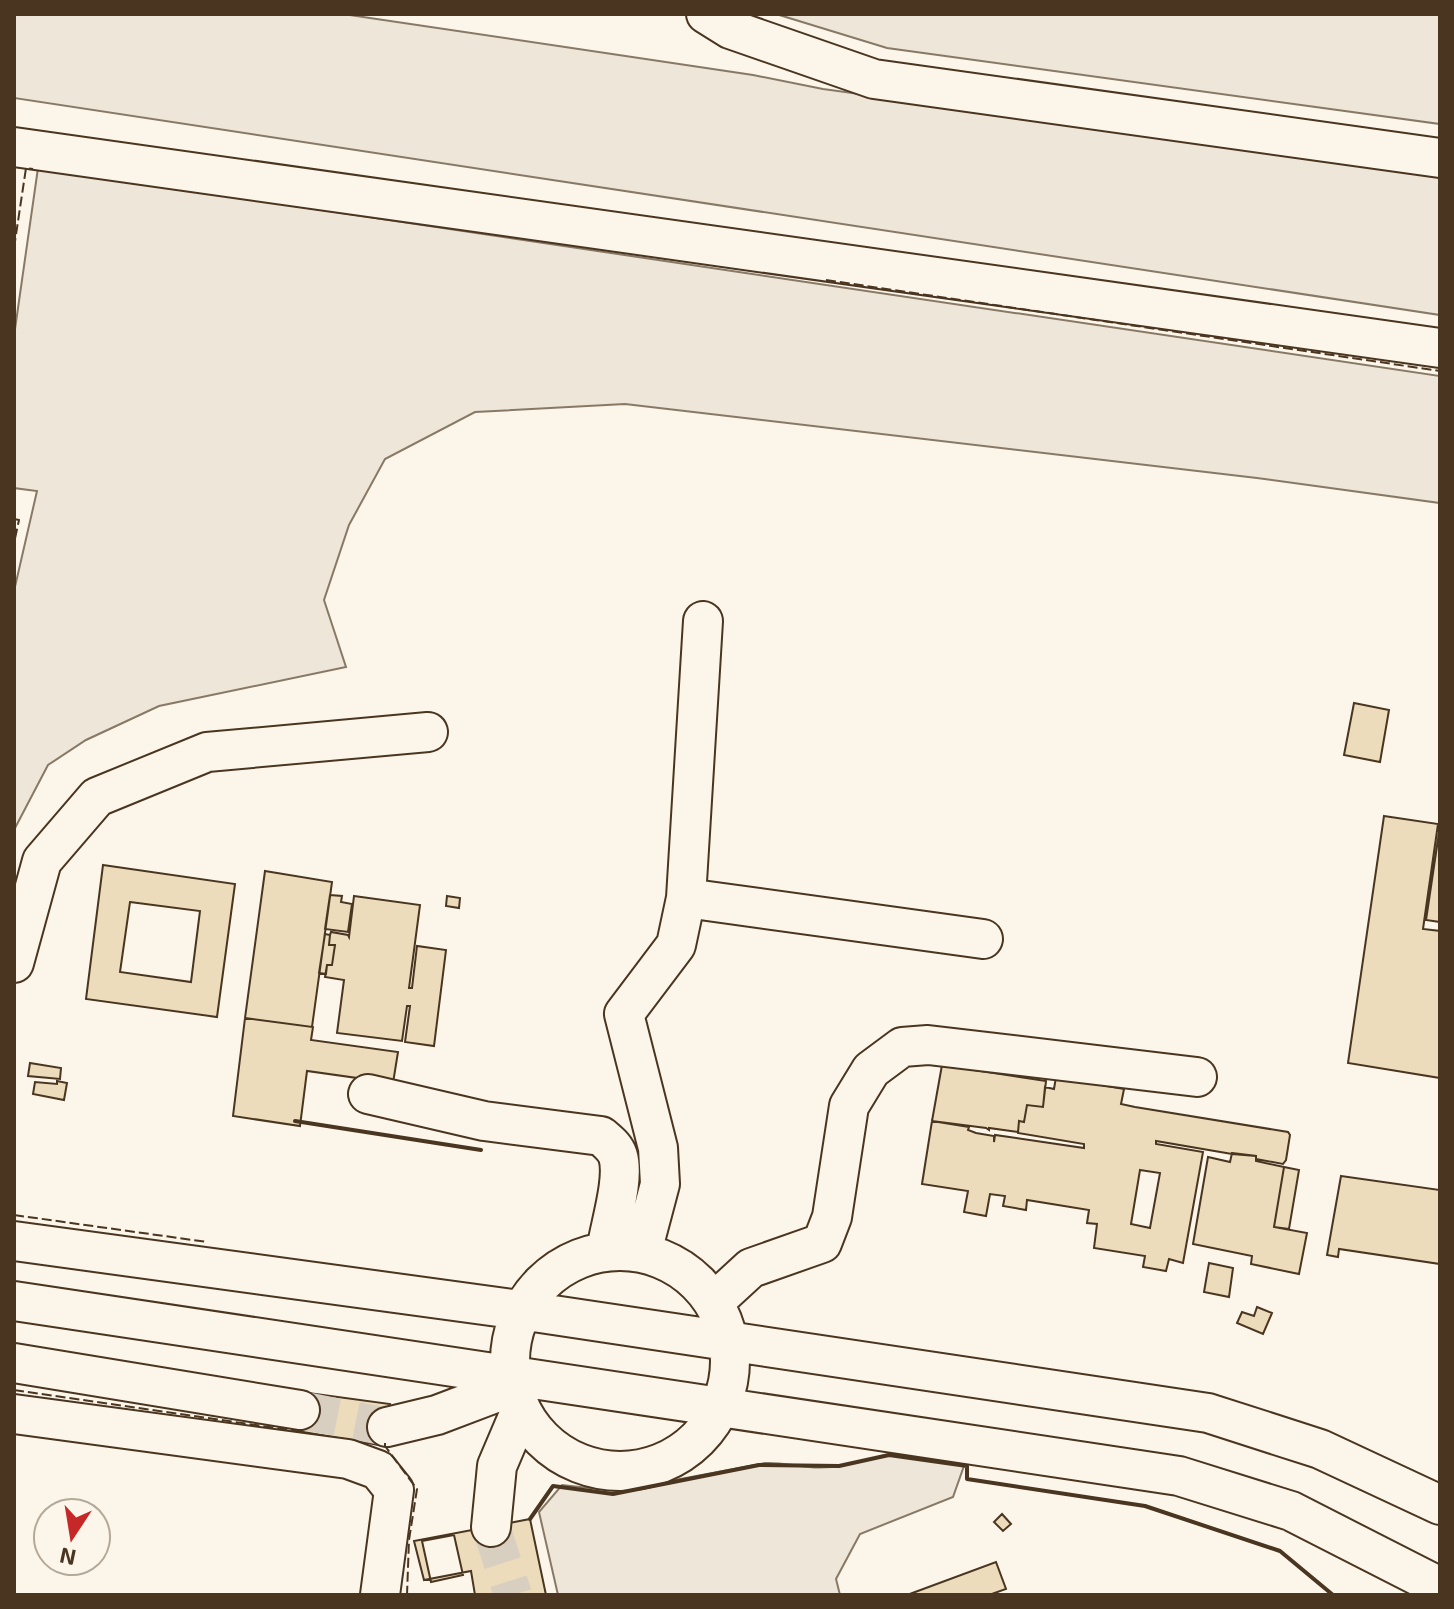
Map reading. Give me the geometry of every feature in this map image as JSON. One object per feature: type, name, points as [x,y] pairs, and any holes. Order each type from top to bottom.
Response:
[{"type":"street","points":[[706,14],[730,29],[874,79],[1440,158]]},
{"type":"street","points":[[14,147],[1440,348]]},
{"type":"street","points":[[624,1252],[660,1184],[658,1148],[624,1014],[676,945],[686,898],[703,621]]},
{"type":"street","points":[[14,963],[42,861],[97,797],[207,752],[428,732]]},
{"type":"street","points":[[686,898],[983,939]]},
{"type":"street","points":[[714,1302],[751,1268],[822,1243],[832,1217],[849,1106],[871,1070],[902,1047],[928,1045],[1197,1077]]},
{"type":"street","points":[[368,1094],[484,1121],[601,1136],[613,1146],[618,1157],[624,1252]]},
{"type":"street","points":[[14,1241],[520,1310],[1208,1413],[1320,1449],[1440,1505]]},
{"type":"street","points":[[491,1527],[497,1466],[513,1391],[510,1342],[520,1310],[541,1281],[571,1261],[624,1252],[683,1270],[714,1302],[730,1343],[730,1376],[721,1408],[697,1442],[662,1464],[622,1472],[582,1465],[546,1444],[513,1391]]},
{"type":"street","points":[[14,1301],[513,1391],[721,1408],[1179,1476],[1291,1511],[1440,1587]]},
{"type":"street","points":[[14,1363],[300,1410]]},
{"type":"street","points":[[387,1427],[513,1391]]},
{"type":"street","points":[[14,1414],[348,1459],[378,1470],[394,1490],[380,1595]]},
{"type":"shaded area","points":[[14,14],[343,14],[753,75],[823,89],[1440,173],[1440,315],[14,98]]},
{"type":"shaded area","points":[[776,14],[1440,14],[1440,124],[887,48]]},
{"type":"shaded area","points":[[38,168],[1440,376],[1440,503],[1257,478],[625,404],[475,412],[385,459],[349,525],[324,600],[346,667],[159,706],[86,740],[48,765],[14,830],[14,591],[37,491],[14,488],[14,336]]},
{"type":"shaded area","points":[[893,1453],[965,1463],[953,1497],[860,1534],[836,1579],[840,1595],[558,1595],[539,1512],[562,1485],[617,1491],[765,1463],[831,1467]]},
{"type":"building","points":[[1354,703],[1389,710],[1380,762],[1344,755]]},
{"type":"building","points":[[1384,816],[1438,824],[1423,929],[1440,931],[1440,1078],[1348,1063]]},
{"type":"building","points":[[1440,826],[1440,922],[1426,920]]},
{"type":"building","points":[[103,865],[235,884],[217,1017],[86,999]],"holes":[[[130,902],[200,911],[191,982],[120,972]]]},
{"type":"building","points":[[265,871],[332,882],[312,1027],[245,1018]]},
{"type":"building","points":[[330,895],[342,896],[341,902],[352,904],[348,932],[325,929]]},
{"type":"building","points":[[354,896],[420,905],[409,988],[412,988],[417,946],[446,950],[434,1046],[405,1042],[410,1006],[407,1006],[402,1041],[337,1033],[344,980],[325,977],[327,965],[332,965],[335,945],[329,945],[330,935],[331,932],[349,937]]},
{"type":"building","points":[[447,896],[460,898],[459,908],[446,906]]},
{"type":"building","points":[[325,934],[330,935],[329,945],[335,945],[332,965],[327,965],[326,974],[319,973]]},
{"type":"building","points":[[245,1018],[313,1027],[311,1040],[398,1052],[393,1083],[307,1071],[300,1126],[233,1116]]},
{"type":"building","points":[[30,1063],[61,1068],[60,1079],[28,1076]]},
{"type":"building","points":[[942,1065],[1046,1081],[1043,1107],[1027,1105],[1024,1122],[1019,1121],[1018,1132],[932,1121]]},
{"type":"building","points":[[1056,1077],[1124,1089],[1121,1104],[1288,1132],[1286,1160],[1283,1164],[1256,1159],[1256,1156],[1156,1141],[1156,1144],[1203,1152],[1183,1263],[1169,1259],[1166,1271],[1143,1267],[1145,1256],[1094,1248],[1097,1224],[1087,1223],[1089,1210],[1027,1200],[1026,1210],[1003,1206],[1005,1196],[990,1194],[986,1216],[964,1212],[968,1191],[922,1184],[932,1121],[969,1127],[968,1130],[976,1133],[994,1136],[994,1142],[995,1135],[1084,1148],[1084,1144],[1018,1133],[1019,1121],[1024,1122],[1027,1105],[1043,1107],[1045,1087],[1054,1089]],"holes":[[[1140,1170],[1160,1173],[1150,1228],[1131,1224]]]},
{"type":"building","points":[[57,1081],[67,1083],[64,1100],[33,1094],[35,1082],[57,1084]]},
{"type":"building","points":[[1232,1153],[1256,1156],[1256,1161],[1284,1167],[1274,1227],[1307,1233],[1299,1274],[1251,1264],[1252,1256],[1193,1244],[1208,1157],[1230,1162]]},
{"type":"building","points":[[1284,1167],[1299,1170],[1289,1229],[1274,1227]]},
{"type":"building","points":[[1341,1176],[1440,1190],[1440,1264],[1339,1249],[1338,1257],[1327,1255]]},
{"type":"building","points":[[1209,1263],[1233,1268],[1229,1297],[1204,1292]]},
{"type":"building","points":[[1257,1307],[1272,1313],[1263,1334],[1237,1323],[1242,1312],[1254,1316]]},
{"type":"building","points":[[301,1392],[390,1404],[385,1446],[297,1431]]},
{"type":"building","points":[[1002,1514],[1011,1524],[1003,1531],[994,1522]]},
{"type":"building","points":[[530,1519],[546,1595],[475,1595],[471,1571],[424,1580],[414,1541]]},
{"type":"building","points":[[454,1535],[463,1575],[431,1582],[422,1541]]},
{"type":"building","points":[[996,1562],[1006,1589],[989,1595],[907,1595]]},
{"type":"tunnel","points":[[300,1410],[387,1427]]},
{"type":"tunnel","points":[[491,1527],[513,1595]]},
{"type":"fence","points":[[14,248],[26,168],[33,169]]},
{"type":"fence","points":[[826,280],[1440,371]]},
{"type":"fence","points":[[14,519],[19,520],[14,543]]},
{"type":"fence","points":[[14,1215],[207,1242]]},
{"type":"fence","points":[[14,1390],[297,1431]]},
{"type":"fence","points":[[385,1443],[417,1489],[409,1540],[407,1595]]},
{"type":"wall","points":[[295,1121],[481,1150]]},
{"type":"wall","points":[[530,1519],[553,1486],[613,1494],[759,1465],[839,1466],[889,1455],[967,1466],[967,1479],[1145,1506],[1280,1551],[1333,1595]]}]
